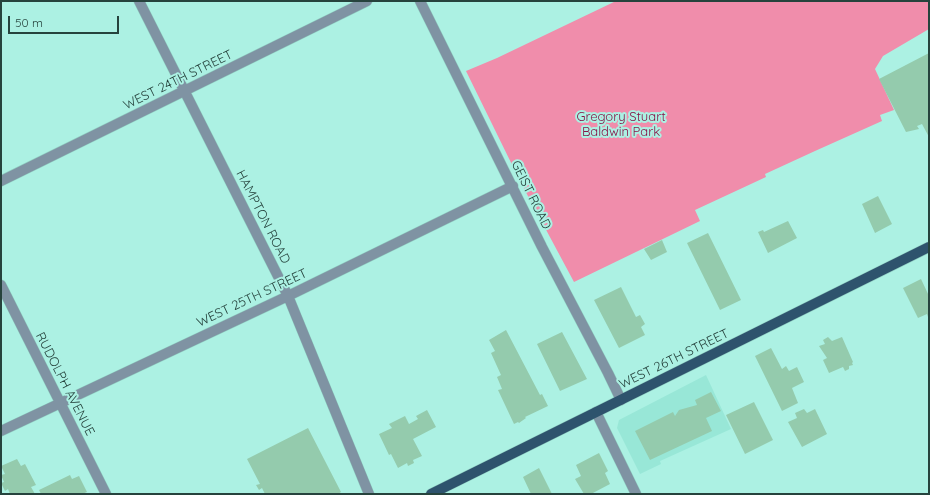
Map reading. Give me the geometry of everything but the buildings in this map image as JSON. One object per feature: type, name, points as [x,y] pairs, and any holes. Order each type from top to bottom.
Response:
[{"type":"main road","name":"WEST 26TH STREET","points":[[431,494],[928,250]]},
{"type":"street","name":"HAMPTON ROAD","points":[[139,1],[288,296],[369,494]]},
{"type":"street","name":"WEST 24TH STREET","points":[[1,181],[367,1]]},
{"type":"street","name":"GEIST ROAD","points":[[420,1],[542,247],[608,372],[620,400]]},
{"type":"street","name":"WEST 25TH STREET","points":[[1,432],[288,296],[513,186]]},
{"type":"street","name":"RUDOLPH AVENUE","points":[[1,285],[106,494]]},
{"type":"street","points":[[596,412],[636,494]]},
{"type":"shaded area","points":[[706,375],[731,429],[660,461],[661,464],[640,474],[617,428],[619,420]]},
{"type":"green space","name":"Gregory Stuart Baldwin Park","points":[[616,1],[929,1],[929,29],[883,56],[875,69],[894,110],[880,115],[882,121],[765,174],[766,177],[695,210],[700,221],[574,282],[521,183],[466,71],[497,58]]}]
